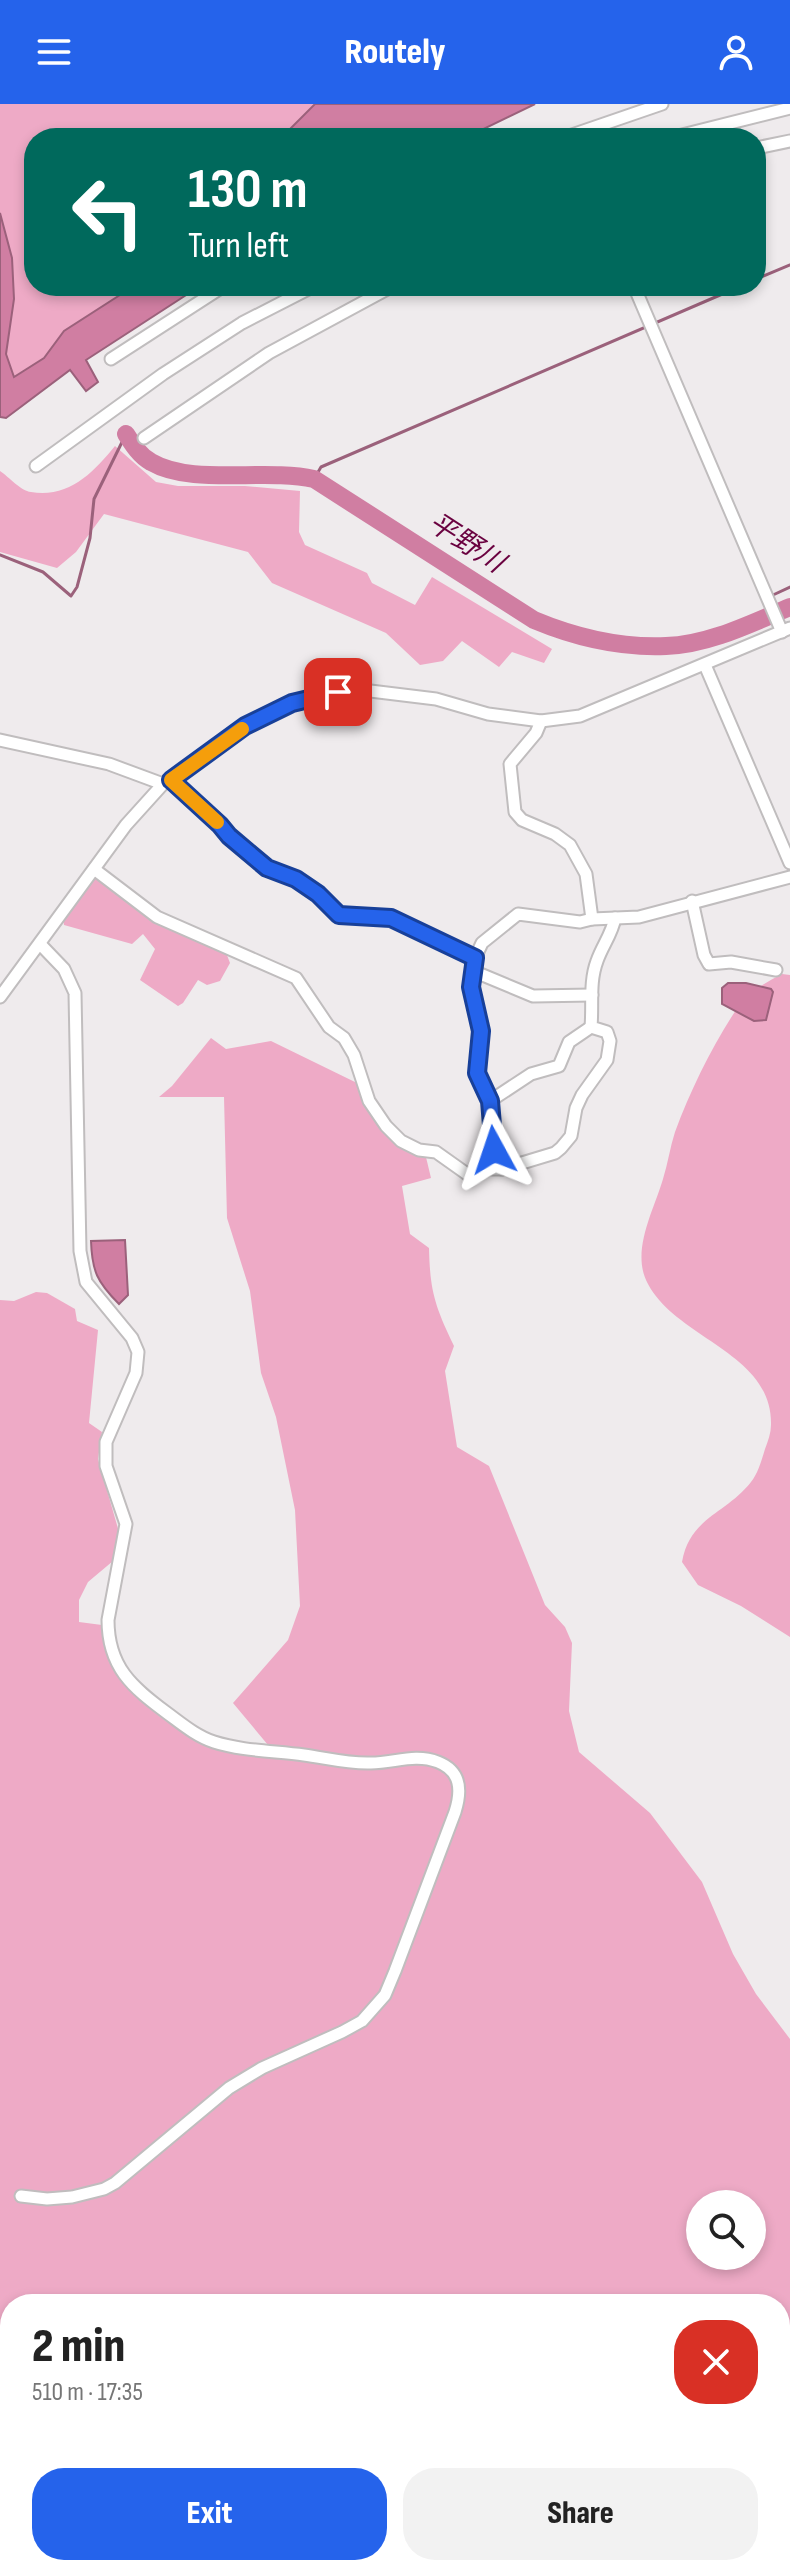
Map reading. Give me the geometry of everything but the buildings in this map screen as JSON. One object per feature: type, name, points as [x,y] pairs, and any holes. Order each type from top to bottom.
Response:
[{"type":"street","points":[[592,128],[662,104]]},
{"type":"street","points":[[710,128],[790,108]]},
{"type":"street","points":[[766,146],[790,141]]},
{"type":"street","points":[[111,359],[209,296]]},
{"type":"street","points":[[36,466],[163,374],[242,323],[295,296]]},
{"type":"street","points":[[144,438],[269,353],[374,296]]},
{"type":"street","points":[[0,997],[126,825],[167,782],[245,726],[292,703],[354,689],[436,699],[488,714],[541,721],[580,716],[705,665],[784,627],[769,599],[638,296]]},
{"type":"street","points":[[705,665],[790,863]]},
{"type":"street","points":[[541,721],[536,733],[510,764],[514,809],[522,820],[555,834],[570,845],[586,874],[592,919]]},
{"type":"street","points":[[0,740],[109,764],[167,782],[267,868],[296,879],[318,894],[339,915],[391,918],[475,958]]},
{"type":"street","points":[[94,869],[157,917],[296,978],[329,1027],[344,1038],[354,1055],[369,1101],[401,1141],[419,1150],[436,1152],[467,1174],[477,1175],[489,1169],[502,1169],[555,1153],[571,1136],[576,1108],[608,1055],[610,1041],[607,1032],[591,1027]]},
{"type":"street","points":[[502,1169],[494,1150],[490,1101],[477,1073],[481,1031],[471,987],[475,958],[482,943],[518,914],[580,922],[639,917],[790,877]]},
{"type":"street","points":[[692,901],[704,955],[709,964],[731,962],[776,970]]},
{"type":"street","points":[[591,1027],[596,963],[613,929],[615,918]]},
{"type":"street","points":[[21,2196],[62,2198],[104,2189],[135,2169],[229,2088],[262,2068],[353,2027],[370,2014],[385,1995],[400,1960],[455,1812],[460,1785],[448,1768],[429,1759],[364,1763],[216,1743],[184,1726],[134,1689],[119,1667],[109,1635],[108,1620],[126,1524],[106,1466],[106,1442],[133,1379],[138,1352],[132,1338],[93,1293],[83,1274],[75,993],[64,969],[40,944]]},
{"type":"street","points":[[473,971],[533,996],[592,995]]},
{"type":"street","points":[[490,1101],[531,1074],[559,1066],[569,1042],[591,1027]]},
{"type":"shaded area","points":[[0,104],[315,104],[291,128],[24,128],[24,296],[118,296],[64,331],[44,358],[14,378],[6,354],[14,299],[12,258],[0,213]]},
{"type":"shaded area","points":[[315,104],[535,104],[486,128],[291,128]]},
{"type":"shaded area","points":[[0,213],[12,258],[14,299],[6,354],[14,377],[44,358],[64,331],[118,296],[185,296],[86,360],[98,382],[86,391],[70,370],[6,418],[0,417]]},
{"type":"shaded area","points":[[115,446],[156,482],[178,486],[245,486],[300,491],[299,532],[305,545],[367,573],[372,583],[415,605],[432,577],[552,649],[544,663],[512,652],[499,667],[462,641],[443,661],[420,665],[386,633],[272,583],[248,552],[104,514],[76,552],[57,568],[0,552],[0,471],[27,491],[57,491],[89,474]]},
{"type":"shaded area","points":[[93,876],[99,876],[120,894],[225,950],[230,963],[220,981],[207,985],[198,980],[178,1006],[140,980],[155,949],[143,934],[132,944],[64,925],[63,918]]},
{"type":"shaded area","points":[[782,974],[790,975],[790,1637],[741,1606],[698,1585],[682,1562],[686,1547],[701,1525],[741,1493],[753,1479],[760,1466],[771,1425],[767,1401],[757,1380],[741,1363],[662,1303],[648,1284],[641,1258],[645,1231],[675,1132],[703,1067],[742,1002]]},
{"type":"shaded area","points":[[728,983],[746,983],[771,989],[773,992],[766,1020],[754,1021],[722,1004],[722,988]]},
{"type":"shaded area","points":[[211,1038],[226,1049],[271,1041],[357,1083],[366,1103],[385,1128],[425,1153],[431,1178],[402,1186],[410,1234],[429,1248],[435,1298],[454,1346],[445,1371],[457,1447],[489,1466],[545,1605],[565,1627],[572,1643],[569,1711],[579,1752],[650,1813],[702,1882],[733,1954],[756,1994],[790,2039],[790,2294],[0,2294],[0,1300],[14,1301],[36,1292],[47,1293],[75,1309],[77,1321],[98,1330],[89,1423],[102,1432],[98,1459],[119,1532],[113,1561],[88,1582],[79,1600],[79,1622],[102,1625],[106,1646],[119,1678],[164,1720],[218,1750],[267,1756],[268,1745],[233,1703],[288,1640],[300,1606],[295,1510],[276,1417],[261,1373],[250,1291],[227,1218],[224,1097],[159,1097],[172,1086]]},
{"type":"shaded area","points":[[125,1240],[128,1295],[119,1304],[97,1276],[91,1241]]},
{"type":"waterway","points":[[766,275],[790,265]]},
{"type":"waterway","points":[[314,479],[321,467],[718,296]]},
{"type":"waterway","points":[[0,555],[43,572],[71,596],[77,587],[90,538],[94,499],[126,434]]},
{"type":"waterway","name":"平野川","points":[[126,434],[143,457],[168,469],[207,475],[273,475],[314,479],[534,620],[582,637],[632,645],[682,645],[730,632],[790,607]]},
{"type":"waterway","points":[[773,595],[790,587]]},
{"type":"slow traffic","points":[[217,822],[171,780],[242,729]]},
{"type":"route","points":[[338,692],[292,703],[245,726],[171,780],[267,868],[296,879],[318,894],[339,915],[391,918],[475,958],[471,987],[481,1031],[477,1073],[490,1101],[494,1150]]}]
